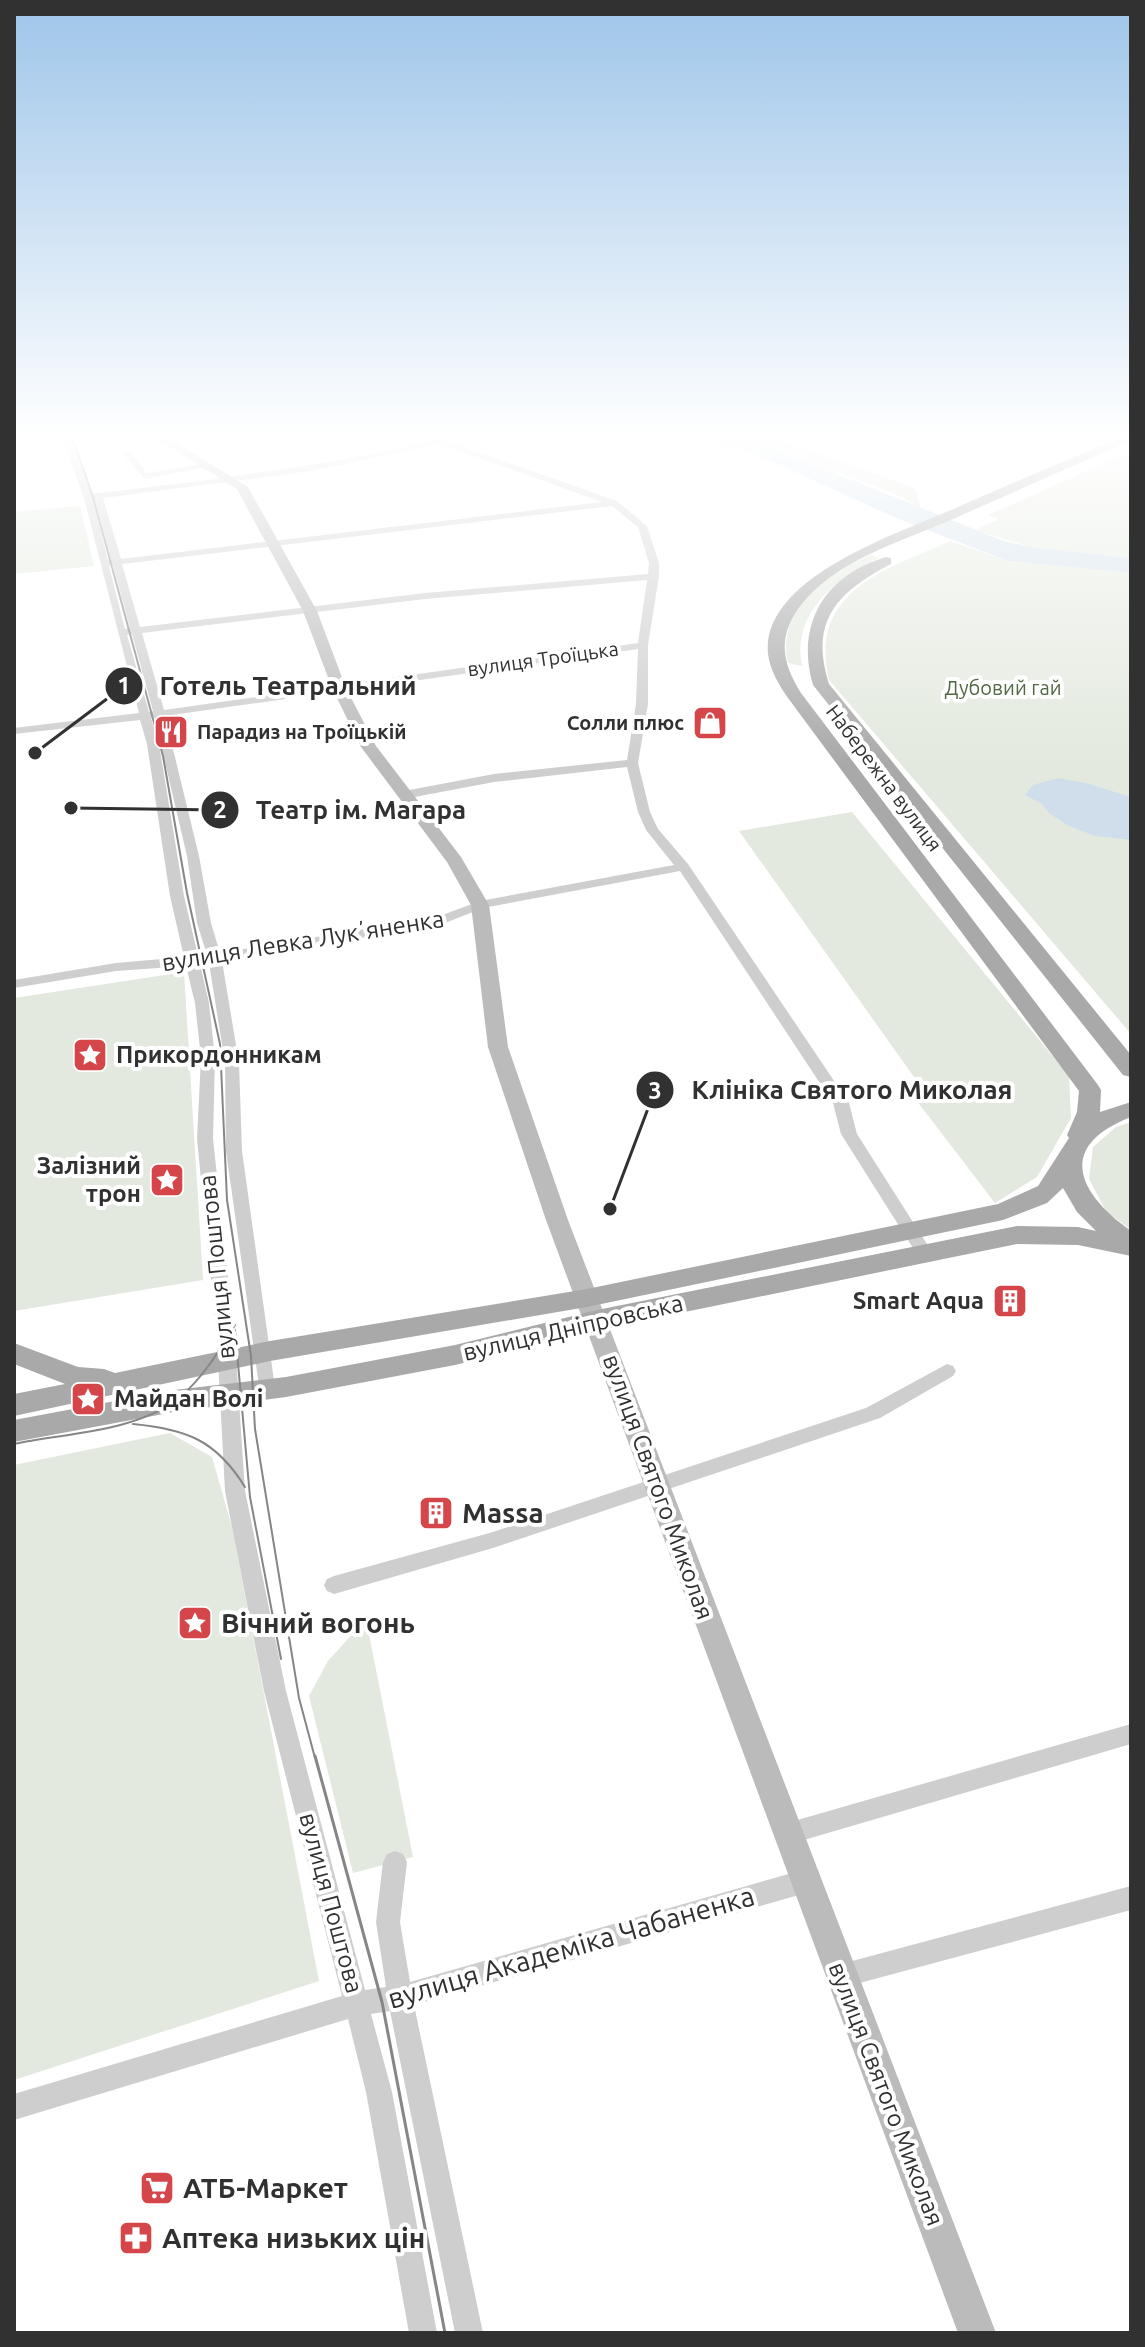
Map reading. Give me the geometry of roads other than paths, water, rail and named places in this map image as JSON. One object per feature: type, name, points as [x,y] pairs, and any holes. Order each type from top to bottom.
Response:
[{"type":"main road","name":"Набережна вулиця","points":[[898,549],[902,547]]},
{"type":"main road","name":"Набережна вулиця","points":[[905,547],[822,578],[799,599],[777,638],[775,655],[779,670],[802,706],[1090,1090],[1089,1112],[1075,1143]]},
{"type":"main road","points":[[898,549],[848,583],[825,609],[816,625],[811,652],[821,685],[1131,1070]]},
{"type":"main road","points":[[1131,1109],[1093,1123],[1075,1143],[1069,1168],[1073,1186],[1084,1205],[1101,1223],[1131,1245]]},
{"type":"main road","name":"вулиця Дніпровська","points":[[14,1405],[261,1353],[592,1309],[918,1240],[1041,1197],[1054,1187],[1075,1143]]},
{"type":"main road","name":"вулиця Дніпровська","points":[[918,1240],[1047,1235],[1131,1245]]},
{"type":"main road","name":"вулиця Дніпровська","points":[[14,1431],[227,1393],[286,1387],[455,1355],[592,1309]]},
{"type":"main road","points":[[14,1353],[76,1377],[126,1381]]},
{"type":"street","name":"вулиця Поштова","points":[[107,547],[128,631],[193,856],[204,923],[215,959],[232,1063],[234,1151],[266,1388]]},
{"type":"street","points":[[111,562],[250,547]]},
{"type":"street","name":"вулиця Святого Миколая","points":[[274,547],[310,611],[339,688],[369,747],[455,861],[480,905],[498,1047],[657,1487],[977,2333]]},
{"type":"street","points":[[649,547],[654,576],[643,645],[642,704],[632,763],[644,812],[652,830],[683,867],[841,1103],[849,1134],[918,1240]]},
{"type":"street","points":[[128,631],[425,596],[654,576]]},
{"type":"street","name":"вулиця Троїцька","points":[[14,731],[152,715],[643,645]]},
{"type":"street","name":"вулиця Поштова","points":[[152,715],[153,744],[177,896],[202,1003],[208,1058],[205,1139],[227,1361],[235,1491],[275,1691],[379,2092],[423,2333]]},
{"type":"street","points":[[404,795],[494,778],[632,763]]},
{"type":"street","name":"вулиця Левка Лукʼяненка","points":[[14,984],[116,967],[215,959],[440,921],[480,905],[683,867]]},
{"type":"street","points":[[334,1585],[493,1540],[873,1413],[947,1371]]},
{"type":"street","points":[[787,1834],[1131,1734]]},
{"type":"street","name":"вулиця Поштова","points":[[395,1862],[388,1922],[400,1997],[469,2333]]},
{"type":"street","name":"вулиця Академіка Чабаненка","points":[[14,2107],[358,2004],[400,1997],[806,1881]]},
{"type":"street","points":[[841,1976],[1131,1898]]},
{"type":"water","points":[[970,547],[1028,547],[1131,558],[1131,573],[1008,561]]},
{"type":"water","points":[[1058,778],[1131,797],[1131,840],[1095,836],[1069,826],[1050,814],[1042,804],[1025,795],[1033,785]]},
{"type":"tram line","points":[[106,547],[163,756],[187,893],[220,1044],[227,1200],[251,1356],[255,1429],[299,1698],[315,1758]]},
{"type":"tram line","points":[[14,1444],[122,1425],[162,1409],[196,1382],[235,1325]]},
{"type":"tram line","points":[[235,1330],[250,1497],[281,1659]]},
{"type":"tram line","points":[[133,1424],[169,1429],[198,1440],[223,1458],[245,1487]]},
{"type":"tram line","points":[[315,1756],[382,2002],[445,2333]]},
{"type":"place","name":"Солли плюс","points":[[710,723]]},
{"type":"place","name":"Парадиз на Троїцькій","points":[[171,732]]},
{"type":"place","name":"Готель Театральний","points":[[35,753]]},
{"type":"place","name":"Театр ім. Магара","points":[[71,808]]},
{"type":"place","name":"Прикордонникам","points":[[90,1055]]},
{"type":"place","name":"Залізний трон","points":[[167,1180]]},
{"type":"place","name":"Клініка Святого Миколая","points":[[610,1209]]},
{"type":"place","name":"Smart Aqua","points":[[1010,1301]]},
{"type":"place","name":"Майдан Волі","points":[[88,1399]]},
{"type":"place","name":"Massa","points":[[436,1513]]},
{"type":"place","name":"Вічний вогонь","points":[[195,1623]]},
{"type":"place","name":"АТБ-Маркет","points":[[157,2188]]},
{"type":"place","name":"Аптека низьких цін","points":[[136,2238]]},
{"type":"park label","name":"Дубовий гай","points":[[1003,688]]}]
